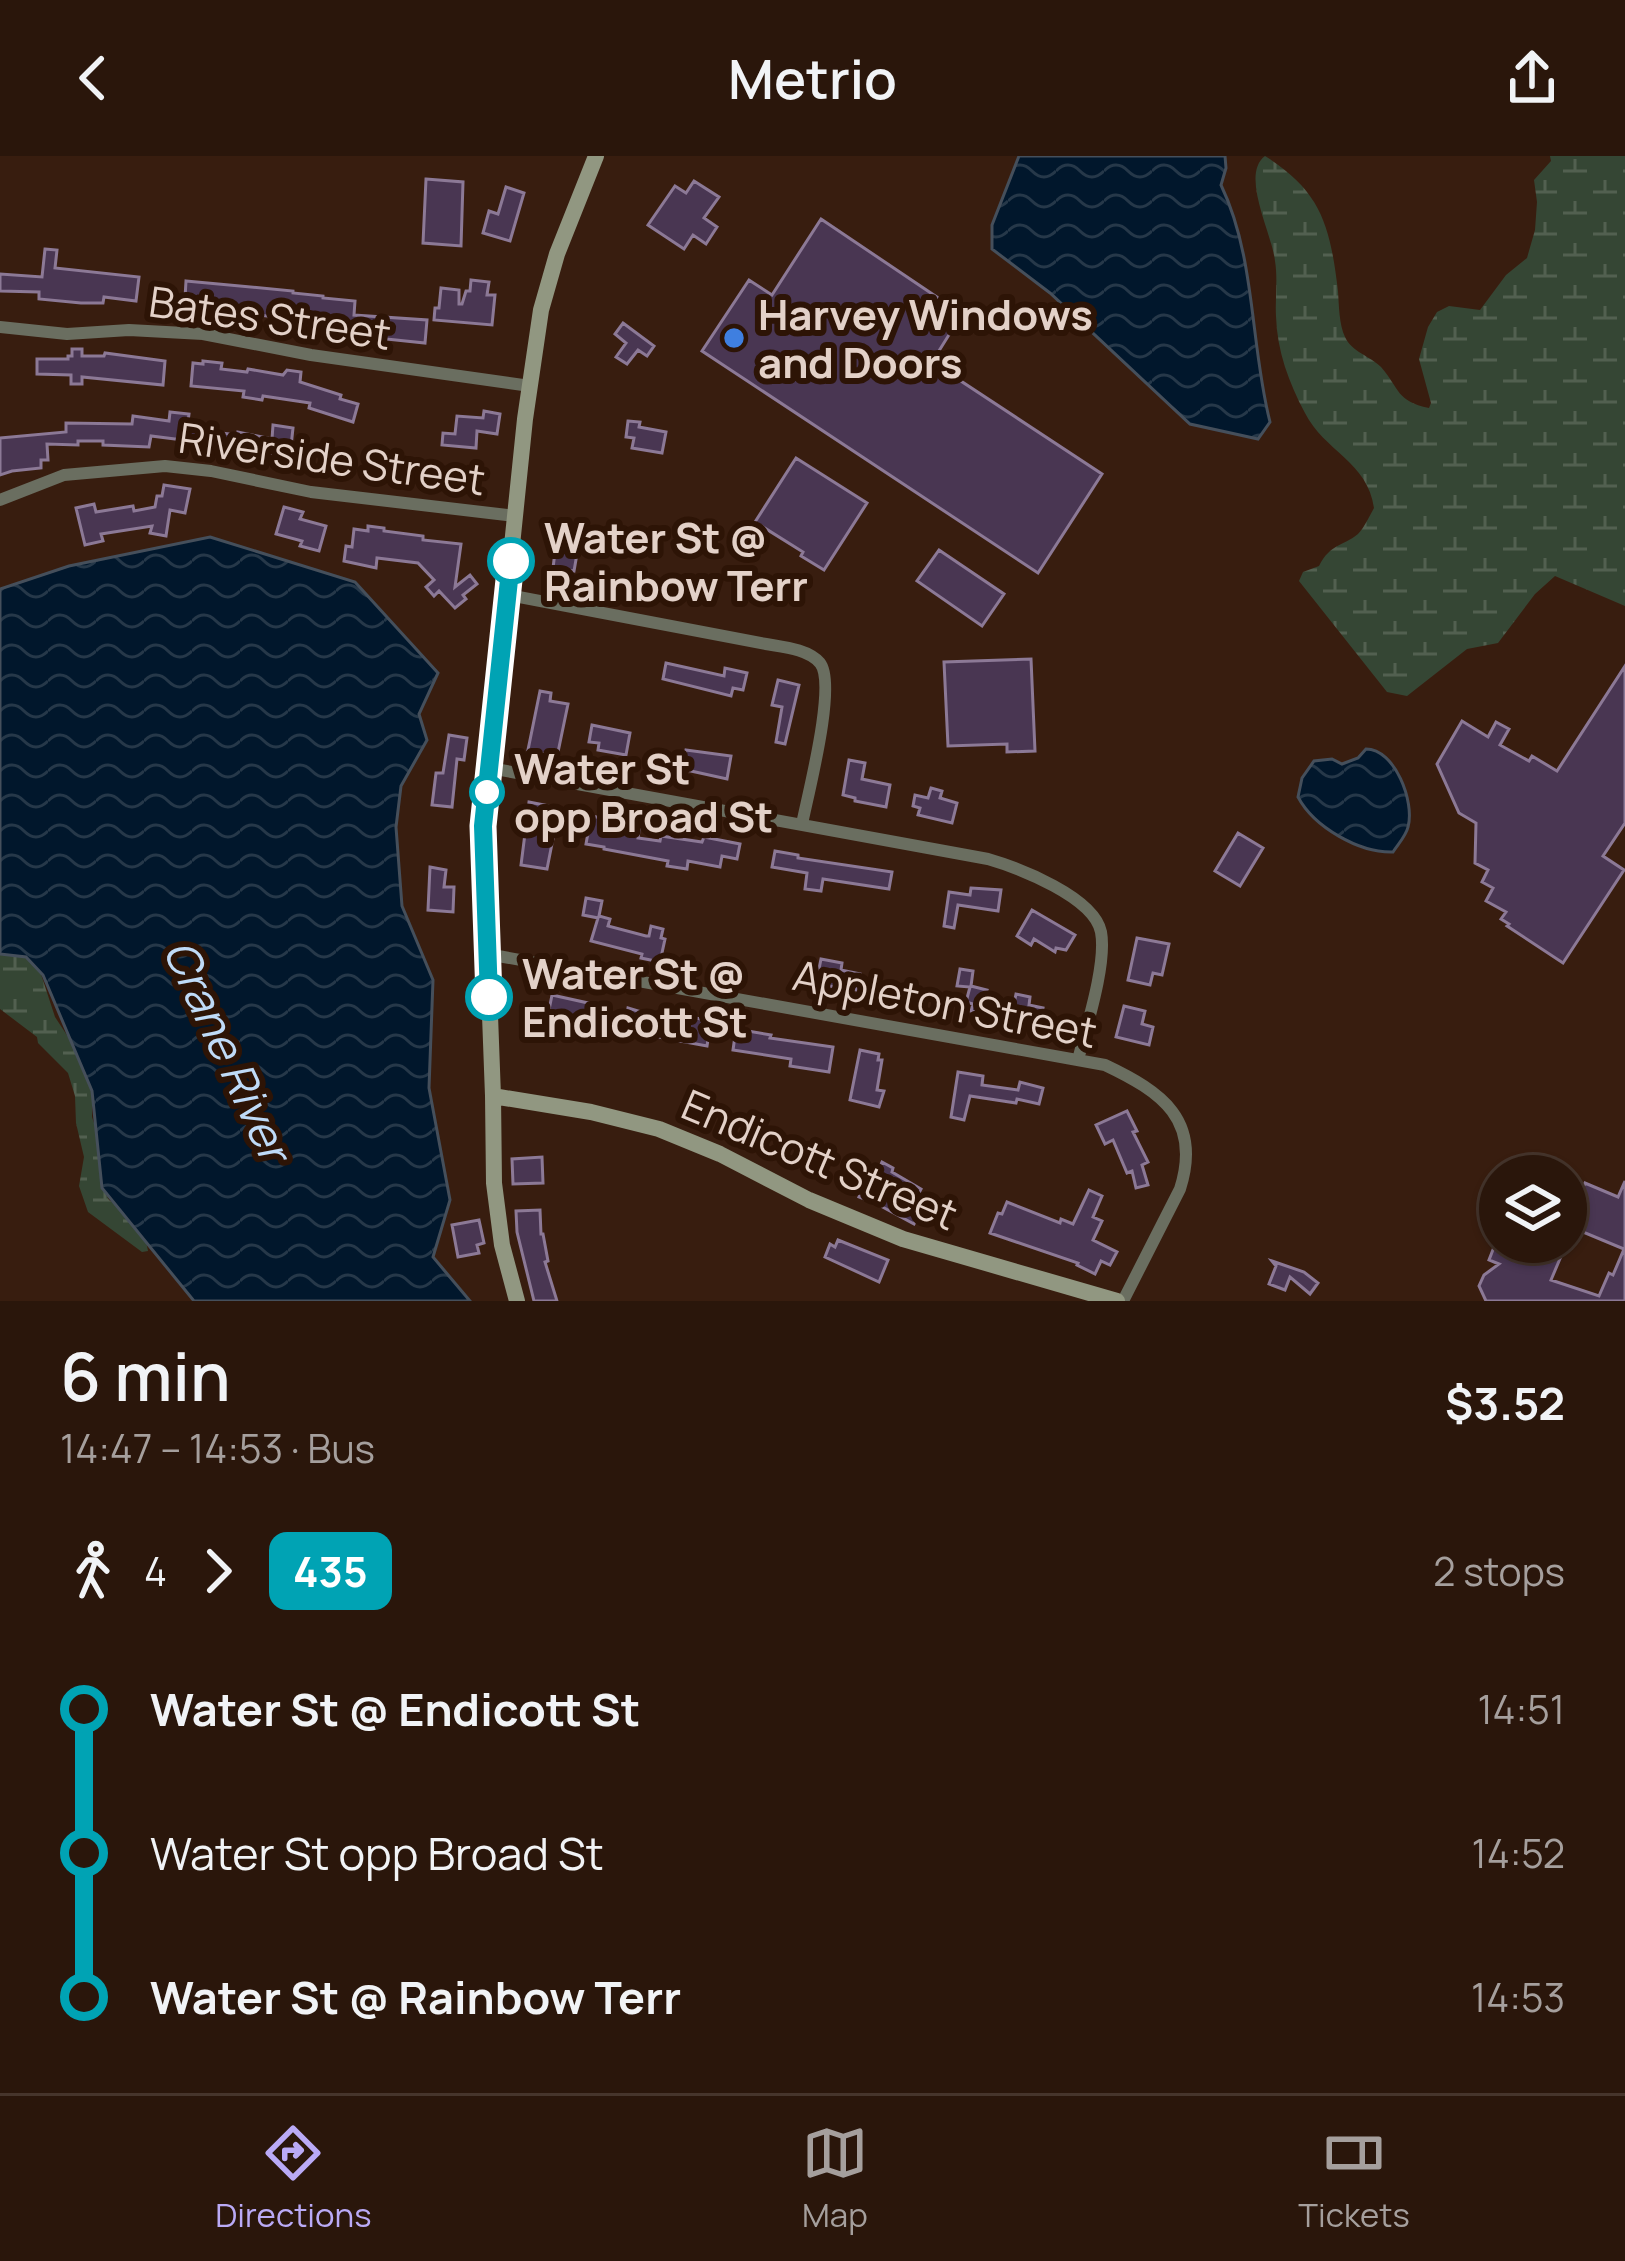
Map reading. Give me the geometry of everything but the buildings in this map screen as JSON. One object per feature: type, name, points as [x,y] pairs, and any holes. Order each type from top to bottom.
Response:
[{"type":"main road","points":[[517,1301],[495,1198],[483,826],[541,310],[557,254],[596,156]]},
{"type":"main road","name":"Endicott Street","points":[[493,1096],[591,1112],[659,1130],[706,1147],[794,1193],[888,1233],[1120,1301]]},
{"type":"street","name":"Bates Street","points":[[0,327],[67,334],[130,330],[203,334],[311,355],[530,386]]},
{"type":"street","name":"Riverside Street","points":[[0,500],[64,475],[165,466],[311,492],[515,516]]},
{"type":"street","points":[[508,595],[766,644],[816,658],[824,667],[827,696],[802,824]]},
{"type":"street","points":[[490,768],[1017,868],[1069,896],[1090,912],[1101,930],[1097,980],[1078,1060]]},
{"type":"street","name":"Appleton Street","points":[[488,954],[1105,1065],[1141,1082],[1173,1113],[1186,1148],[1186,1170],[1120,1301]]},
{"type":"green space","points":[[1265,156],[1299,183],[1320,213],[1348,342],[1381,367],[1404,398],[1429,408],[1419,359],[1428,327],[1437,312],[1449,306],[1480,310],[1506,275],[1527,258],[1535,230],[1534,180],[1551,161],[1550,156],[1625,156],[1625,606],[1555,576],[1498,643],[1467,649],[1407,696],[1387,692],[1299,581],[1303,572],[1319,566],[1332,549],[1358,534],[1374,508],[1355,468],[1313,426],[1285,366],[1277,329],[1275,261],[1256,190],[1258,165]]},
{"type":"green space","points":[[0,951],[22,955],[40,971],[55,1017],[78,1052],[92,1091],[102,1187],[109,1200],[130,1214],[145,1236],[148,1251],[142,1252],[88,1212],[79,1186],[84,1157],[68,1073],[37,1037],[0,1009]]},
{"type":"water","points":[[1019,156],[1225,156],[1221,185],[1241,242],[1270,422],[1258,439],[1190,424],[1050,293],[992,249],[992,225]]},
{"type":"water","name":"Crane River","points":[[210,537],[355,582],[438,673],[419,714],[427,740],[401,786],[396,827],[402,906],[433,980],[429,1088],[450,1200],[433,1257],[470,1301],[194,1301],[102,1188],[92,1091],[43,975],[26,957],[0,954],[0,589],[69,566]]},
{"type":"water","points":[[1366,749],[1386,758],[1405,791],[1408,827],[1393,852],[1366,848],[1339,836],[1298,797],[1302,778],[1314,761],[1332,759],[1342,764]]},
{"type":"bus line","name":"435","points":[[489,997],[483,826],[511,561]]},
{"type":"place","name":"Harvey Windows and Doors","points":[[734,338]]},
{"type":"place","name":"Water St @ Rainbow Terr","points":[[511,561]]},
{"type":"place","name":"Water St opp Broad St","points":[[487,792]]},
{"type":"place","name":"Water St @ Endicott St","points":[[489,997]]}]
